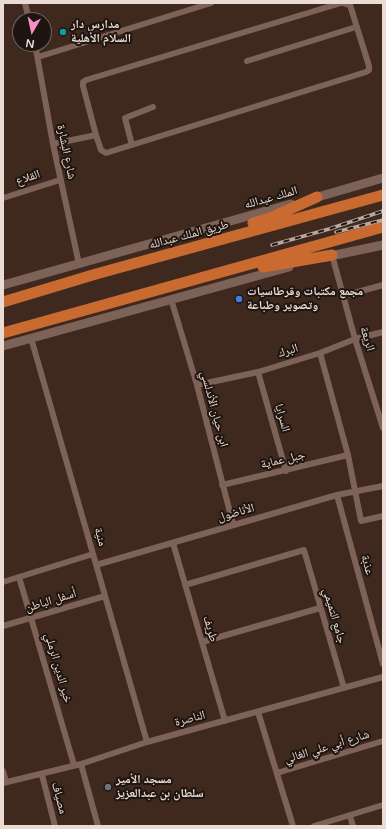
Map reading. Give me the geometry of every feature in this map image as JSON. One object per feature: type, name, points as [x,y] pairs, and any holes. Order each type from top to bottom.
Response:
[{"type":"highway","name":"طريق الملك عبدالله","points":[[3,302],[96,274],[383,195]]},
{"type":"highway","points":[[96,274],[124,260],[270,218],[317,197]]},
{"type":"highway","points":[[3,333],[383,227]]},
{"type":"highway","points":[[102,305],[141,299],[256,268],[332,255]]},
{"type":"main road","name":"الملك عبدالله","points":[[3,285],[383,178]]},
{"type":"main road","points":[[3,346],[332,255],[383,245]]},
{"type":"street","points":[[38,56],[212,3]]},
{"type":"street","points":[[342,3],[350,5],[356,27],[369,66],[366,72],[132,145],[103,152],[96,135],[83,86],[83,82],[86,80],[342,3]]},
{"type":"street","points":[[248,61],[356,27]]},
{"type":"street","name":"شارع البشارة","points":[[37,52],[53,144],[78,264]]},
{"type":"street","points":[[132,145],[125,118],[153,107]]},
{"type":"street","points":[[53,144],[96,135]]},
{"type":"street","name":"القلاع","points":[[3,198],[60,180]]},
{"type":"street","name":"الريعة","points":[[332,255],[355,339],[383,428]]},
{"type":"street","points":[[343,296],[383,285]]},
{"type":"street","name":"ابن حيان الأندلسي","points":[[171,299],[197,385],[222,485],[234,524]]},
{"type":"street","name":"البرك","points":[[197,385],[258,372],[320,353],[355,339],[383,332]]},
{"type":"street","name":"منية","points":[[31,338],[147,742]]},
{"type":"street","points":[[320,353],[348,455],[361,521],[383,516]]},
{"type":"street","name":"السرايا","points":[[258,372],[286,471]]},
{"type":"street","name":"جبل عماية","points":[[222,485],[286,471],[348,455]]},
{"type":"street","name":"الأناضول","points":[[96,566],[234,524],[337,495],[383,486]]},
{"type":"street","name":"عذبة","points":[[337,495],[383,664]]},
{"type":"street","name":"طريف","points":[[173,543],[225,721]]},
{"type":"street","name":"جامع التميمي","points":[[185,584],[304,550],[344,688]]},
{"type":"street","points":[[3,582],[93,554]]},
{"type":"street","name":"خير الدين الرملي","points":[[19,577],[74,765]]},
{"type":"street","name":"أسفل الباطن","points":[[3,626],[105,596]]},
{"type":"street","points":[[202,642],[320,608]]},
{"type":"street","name":"الناصرة","points":[[5,783],[42,775],[147,742],[383,677]]},
{"type":"street","points":[[258,712],[293,826]]},
{"type":"street","name":"شارع أبي علي الغالي","points":[[277,773],[383,742]]},
{"type":"street","points":[[81,764],[98,826]]},
{"type":"street","points":[[3,771],[5,783]]},
{"type":"street","name":"مصياف","points":[[42,775],[55,826]]},
{"type":"street","points":[[314,826],[383,805]]},
{"type":"street","points":[[350,816],[353,826]]},
{"type":"railway","points":[[272,245],[329,229],[383,211]]},
{"type":"railway","points":[[336,232],[383,220]]},
{"type":"place","name":"مدارس دار السلام الأهلية","points":[[63,32]]},
{"type":"place","name":"مجمع مكتبات وقرطاسيات وتصوير وطباعة","points":[[239,299]]},
{"type":"place","name":"ٍمسجد الأمير سلطان بن عبدالعزيز","points":[[108,787]]}]
